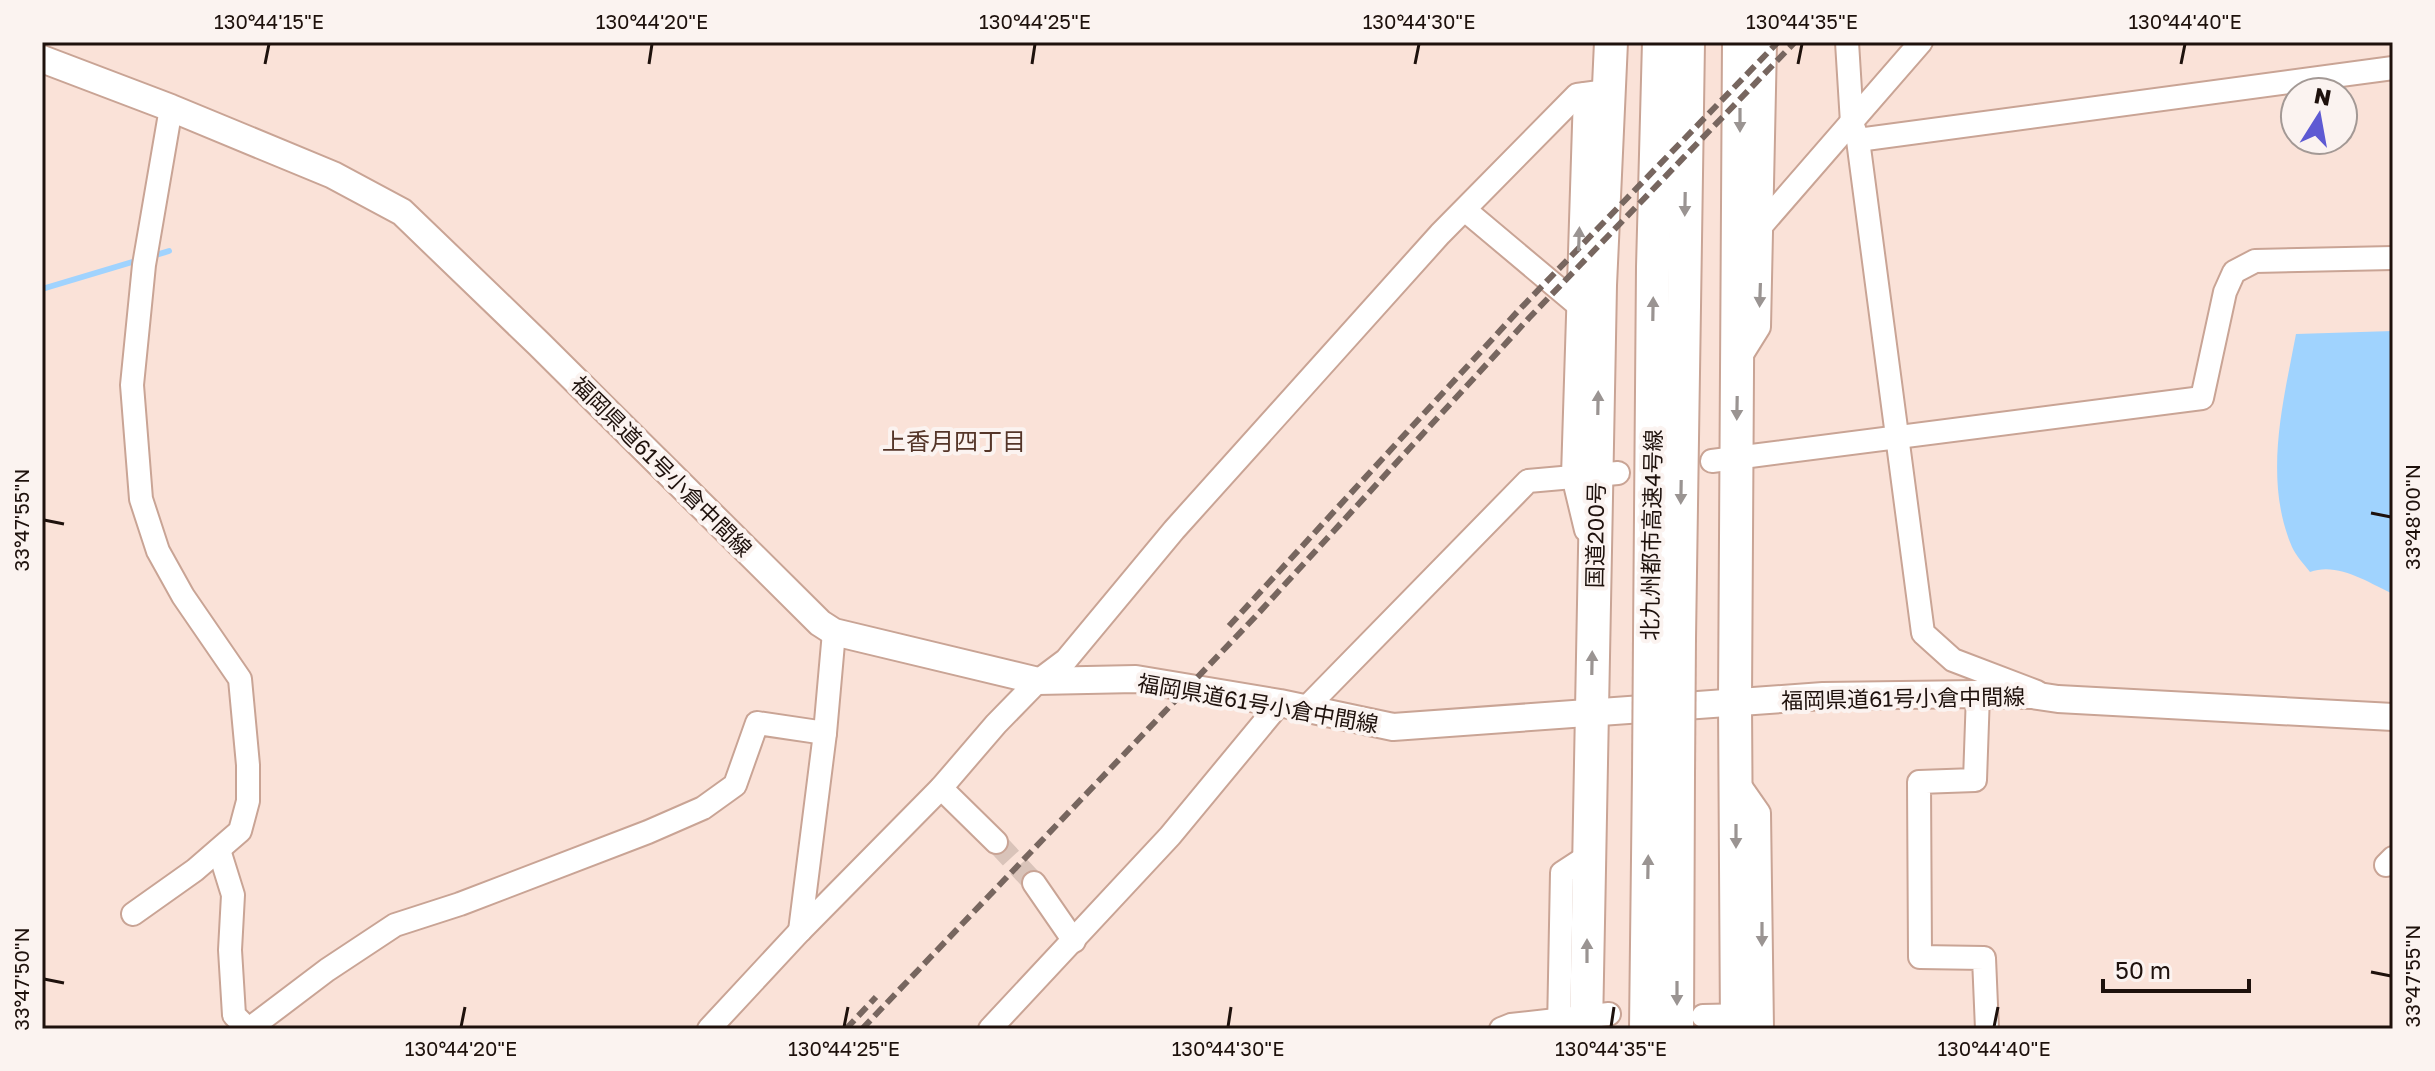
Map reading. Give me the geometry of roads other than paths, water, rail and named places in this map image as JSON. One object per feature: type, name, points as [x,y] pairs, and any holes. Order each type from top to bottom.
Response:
[{"type":"highway","name":"国道200号","points":[[1580,1022],[1588,856],[1596,474],[1596,93],[1611,42]]},
{"type":"highway","name":"北九州都市高速4号線","points":[[1646,1029],[1664,775],[1664,638],[1653,267],[1659,42]]},
{"type":"highway","name":"北九州都市高速4号線","points":[[1664,638],[1688,42]]},
{"type":"highway","points":[[1739,42],[1738,360],[1724,460],[1736,780],[1750,1022]]},
{"type":"highway","name":"北九州都市高速4号線","points":[[1664,775],[1690,1022]]},
{"type":"main road","name":"福岡県道61号小倉中間線","points":[[42,59],[333,175],[402,212],[820,623],[834,632],[1038,681],[1136,679],[1393,727],[1823,696],[1978,694],[2393,717]]},
{"type":"street","points":[[1738,360],[1759,327],[1765,42]]},
{"type":"street","points":[[1847,42],[1855,131],[1923,633],[1953,660],[2058,699]]},
{"type":"street","points":[[1762,225],[1855,131],[1921,42]]},
{"type":"street","points":[[1855,131],[2393,68]]},
{"type":"street","points":[[709,1029],[800,931],[941,788],[996,724],[1038,681],[1066,660],[1174,530],[1465,210],[1577,95],[1596,93],[1577,304],[1596,474],[1528,481],[1292,706],[990,1029]]},
{"type":"street","points":[[133,914],[240,831],[248,801],[240,679],[183,596],[158,551],[141,499],[132,385],[144,265],[171,108]]},
{"type":"street","points":[[1465,210],[1577,304]]},
{"type":"street","points":[[1724,460],[2202,398],[2225,292],[2234,272],[2255,261],[2393,258]]},
{"type":"street","points":[[800,931],[825,733],[834,632]]},
{"type":"street","points":[[1978,694],[1975,780],[1919,782],[1920,957],[1984,958],[1987,1029]]},
{"type":"street","points":[[219,850],[233,895],[230,950],[234,1015],[248,1029],[327,970],[395,925],[460,904],[703,808],[735,785],[757,723],[825,733]]},
{"type":"street","points":[[941,788],[996,842]]},
{"type":"street","points":[[1034,883],[1074,941]]},
{"type":"street","points":[[1501,1029],[1511,1025],[1580,1022]]},
{"type":"street","points":[[1690,1022],[1750,1022]]},
{"type":"water","points":[[2393,331],[2393,594],[2342,571],[2310,572],[2294,550],[2283,521],[2277,468],[2281,414],[2296,334]]},
{"type":"waterway","points":[[149,257],[169,251]]},
{"type":"waterway","points":[[42,289],[139,260]]},
{"type":"tunnel","points":[[996,842],[1034,883]]},
{"type":"railway","points":[[1229,626],[1519,310],[1778,42]]},
{"type":"railway","points":[[862,1029],[1255,617],[1529,318],[1795,42]]},
{"type":"railway","points":[[846,1029],[876,997]]},
{"type":"district","name":"上香月四丁目","points":[[954,440]]}]
